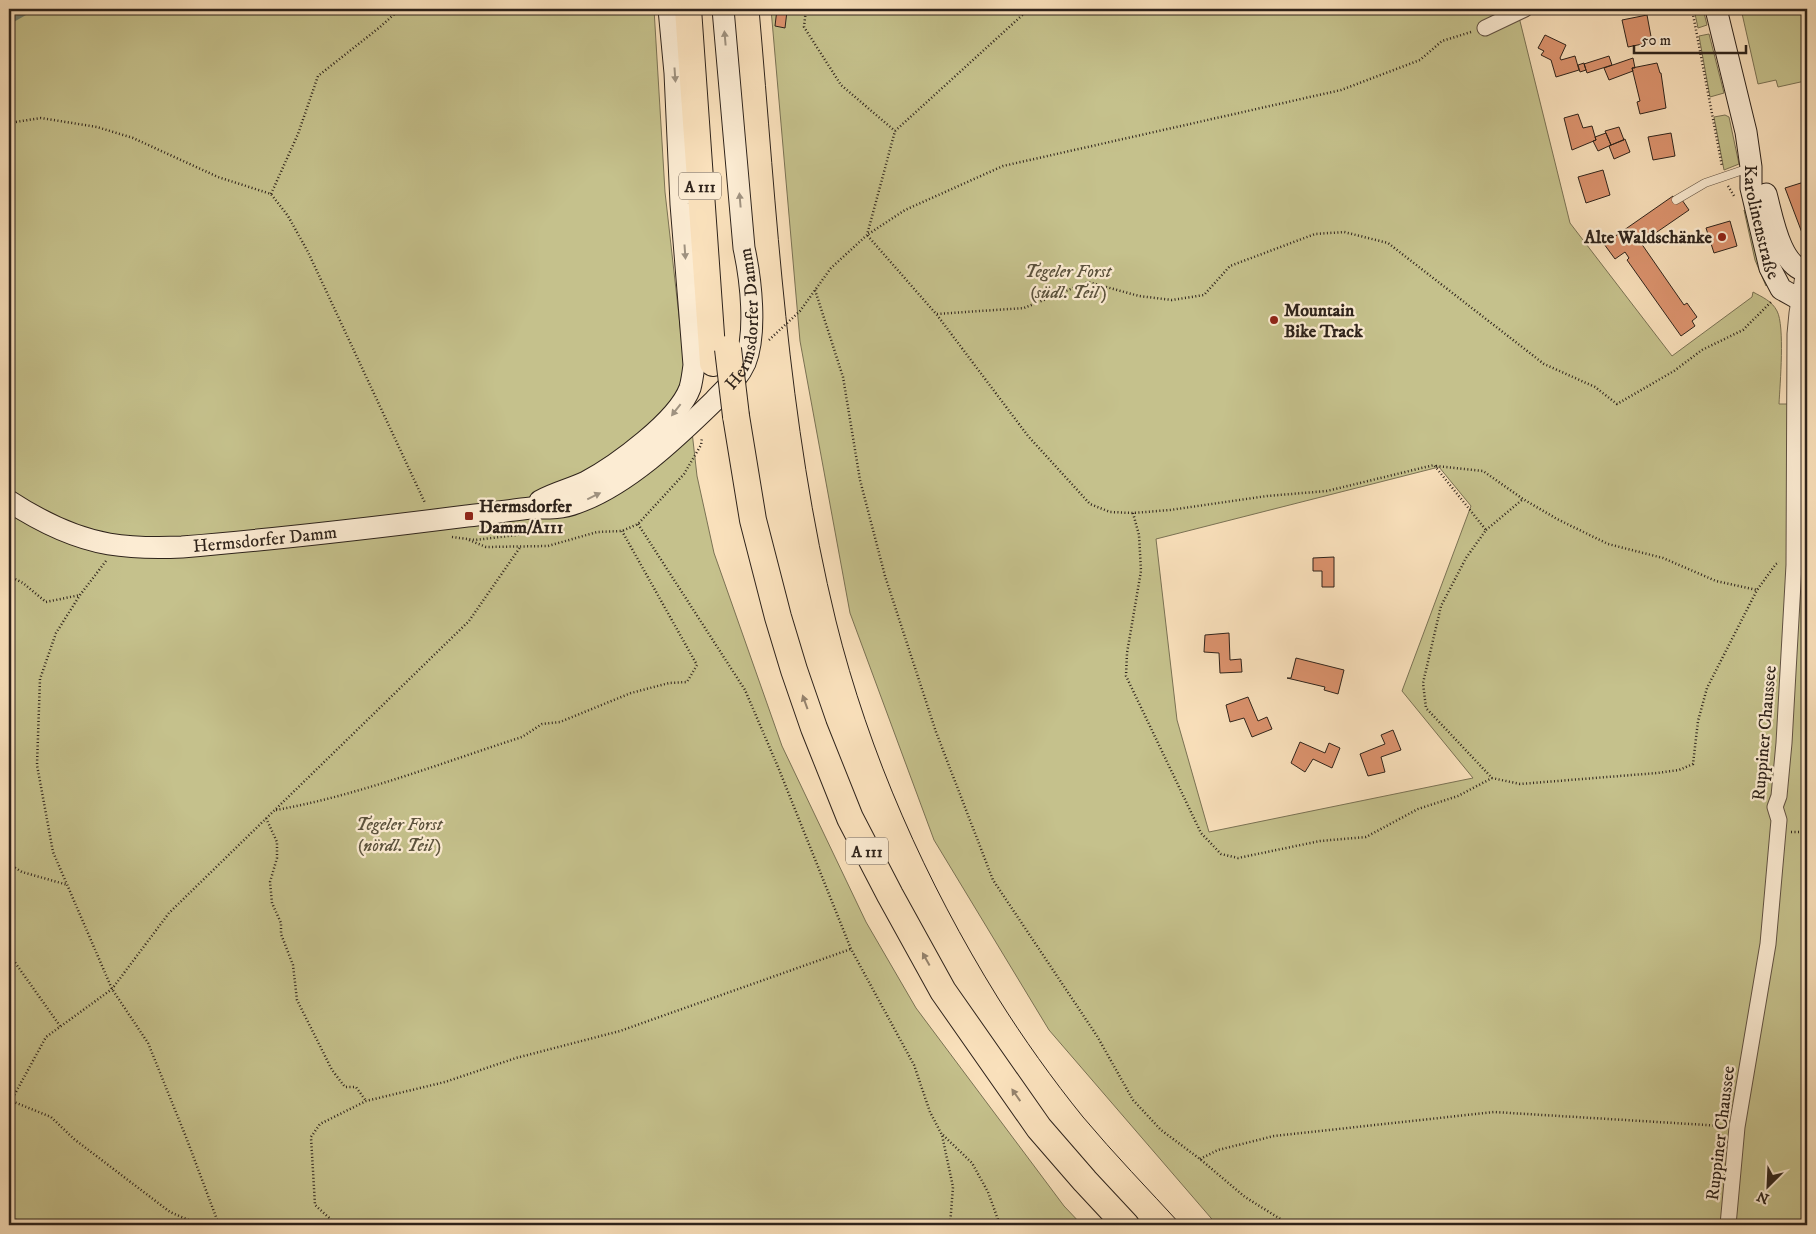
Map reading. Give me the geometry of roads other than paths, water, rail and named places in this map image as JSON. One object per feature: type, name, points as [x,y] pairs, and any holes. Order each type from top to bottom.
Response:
[{"type":"highway","name":"A 111","points":[[688,9],[721,356]]},
{"type":"highway","name":"A 111","points":[[704,9],[721,356],[720,427],[742,542],[772,655],[794,722],[835,822],[880,914],[948,1029],[986,1084],[1030,1141],[1062,1180],[1106,1225]]},
{"type":"highway","name":"A 111","points":[[720,427],[753,520],[794,670],[814,728],[850,818],[890,895],[944,991],[1039,1128],[1084,1181],[1126,1225]]},
{"type":"main road","name":"Hermsdorfer Damm","points":[[530,508],[542,499],[585,482],[612,467],[670,417],[690,388],[694,365],[681,204],[675,73],[669,9]]},
{"type":"main road","name":"Hermsdorfer Damm","points":[[9,501],[38,518],[72,533],[109,544],[149,548],[235,543],[408,524],[530,508],[552,509],[573,504],[611,487],[637,468],[695,419],[738,376],[750,349],[752,329],[751,306],[722,9]]},
{"type":"main road","name":"Karolinenstraße","points":[[1716,9],[1746,132],[1751,167],[1751,188],[1770,268],[1781,289],[1803,299]]},
{"type":"main road","name":"Karolinenstraße","points":[[1746,132],[1761,174],[1782,246],[1792,264],[1805,270]]},
{"type":"street","points":[[1485,28],[1525,9]]},
{"type":"street","name":"Ruppiner Chaussee","points":[[1728,1225],[1737,1127],[1768,944],[1779,820],[1775,807],[1779,796],[1784,743],[1794,565],[1795,334],[1803,299],[1805,270]]},
{"type":"lane","points":[[1676,200],[1705,183],[1751,167]]},
{"type":"waterway","points":[[9,22],[32,9]]},
{"type":"tram line","points":[[759,9],[778,240],[795,393],[806,470],[819,546],[836,621],[849,671],[865,720],[902,816],[924,863],[947,909],[998,998],[1039,1059],[1083,1117],[1181,1225]]},
{"type":"place","name":"Alte Waldschänke","points":[[1722,237]]},
{"type":"place","name":"Mountain Bike Track","points":[[1274,320]]},
{"type":"place","name":"Hermsdorfer Damm/A111","points":[[469,516]]},
{"type":"park label","name":"Tegeler Forst (südl. Teil)","points":[[1068,281]]},
{"type":"park label","name":"Tegeler Forst (nördl. Teil)","points":[[399,834]]}]
